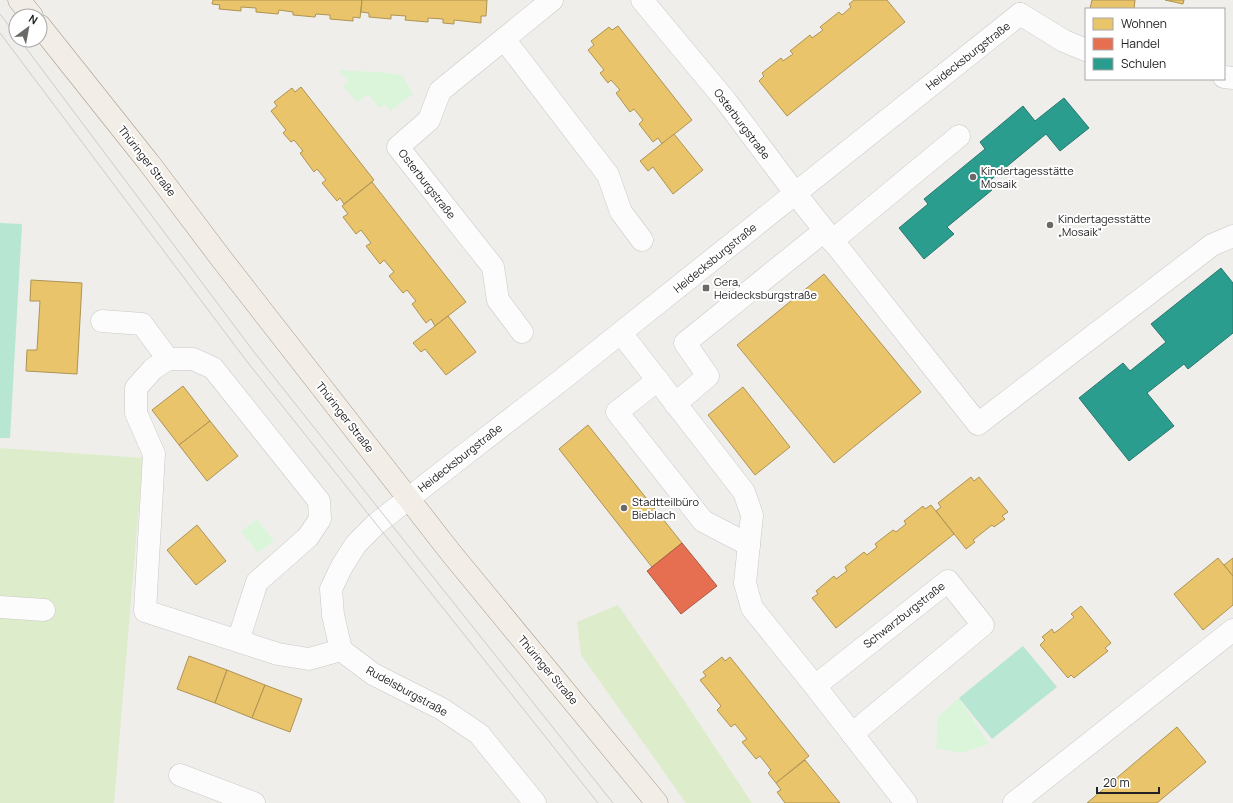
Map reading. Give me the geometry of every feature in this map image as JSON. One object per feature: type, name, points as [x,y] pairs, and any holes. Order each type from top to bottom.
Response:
[{"type":"main road","points":[[19,0],[26,8]]},
{"type":"main road","name":"Thüringer Straße","points":[[48,36],[149,163],[408,499],[657,803]]},
{"type":"street","name":"Osterburgstraße","points":[[522,332],[498,300],[493,267],[398,147],[429,120],[440,92],[552,0]]},
{"type":"street","name":"Osterburgstraße","points":[[642,0],[726,101],[828,236],[978,424],[1212,245],[1233,236]]},
{"type":"street","points":[[1022,7],[1064,41],[1085,50]]},
{"type":"street","name":"Heidecksburgstraße","points":[[408,499],[621,333],[1022,7]]},
{"type":"street","points":[[504,39],[608,175],[621,212],[642,240]]},
{"type":"street","points":[[675,404],[708,376],[685,343],[959,136]]},
{"type":"street","points":[[102,321],[142,324],[168,359]]},
{"type":"street","points":[[621,333],[744,492],[752,515],[745,583],[752,608],[906,803]]},
{"type":"street","points":[[238,642],[257,582],[308,537],[320,518],[320,501],[213,368],[193,359],[168,359],[153,369],[136,388],[136,413],[154,454],[145,611],[238,642],[278,654],[309,659],[341,650],[333,615],[331,589],[342,566],[356,544],[376,524],[408,499]]},
{"type":"street","points":[[658,380],[617,412],[703,521],[749,545]]},
{"type":"street","name":"Schwarzburgstraße","points":[[815,686],[948,581],[984,625],[852,734]]},
{"type":"street","points":[[0,607],[44,610]]},
{"type":"street","points":[[1014,803],[1233,630]]},
{"type":"street","name":"Rudelsburgstraße","points":[[341,650],[373,674],[442,709],[479,734],[535,803]]},
{"type":"street","points":[[180,775],[254,803]]},
{"type":"green space","points":[[338,70],[402,75],[413,94],[390,111],[385,104],[380,108],[368,94],[357,102],[343,86],[349,81]]},
{"type":"green space","points":[[0,223],[22,224],[10,438],[0,438]]},
{"type":"green space","points":[[0,448],[143,458],[114,803],[0,803]]},
{"type":"green space","points":[[257,519],[274,541],[258,553],[241,531]]},
{"type":"green space","points":[[618,605],[752,803],[686,803],[581,655],[577,622]]},
{"type":"green space","points":[[1023,646],[1057,687],[992,739],[959,698]]},
{"type":"green space","points":[[959,698],[989,744],[961,753],[936,748],[938,717]]},
{"type":"building: Wohnen","points":[[213,0],[362,0],[360,18],[353,17],[353,21],[330,19],[330,15],[316,14],[315,17],[293,15],[293,12],[279,10],[278,14],[256,12],[256,8],[241,7],[241,11],[219,9],[220,5],[212,4]]},
{"type":"building: Wohnen","points":[[362,0],[487,0],[486,16],[481,16],[481,23],[454,20],[454,24],[443,23],[443,19],[428,18],[428,22],[405,20],[406,16],[391,15],[391,19],[369,17],[369,13],[361,12]]},
{"type":"building: Wohnen","points":[[854,0],[887,0],[905,22],[787,116],[759,81],[764,76],[762,73],[781,58],[783,61],[793,54],[790,51],[810,35],[812,38],[823,30],[820,27],[839,12],[842,15],[851,7],[849,4]]},
{"type":"building: Wohnen","points":[[1092,0],[1135,0],[1134,8],[1090,8]]},
{"type":"building: Wohnen","points":[[1165,0],[1184,0],[1183,4]]},
{"type":"building: Wohnen","points":[[618,26],[692,120],[662,144],[658,138],[653,142],[639,124],[643,120],[634,109],[630,112],[616,93],[620,90],[611,80],[608,83],[600,73],[604,70],[588,50],[594,45],[591,41],[609,27],[612,30]]},
{"type":"building: Wohnen","points":[[301,87],[374,180],[344,204],[340,198],[337,201],[322,183],[326,180],[317,169],[314,172],[300,153],[303,151],[294,140],[291,142],[283,133],[286,130],[271,111],[277,106],[274,102],[292,88],[295,92]]},
{"type":"building: Wohnen","points":[[674,134],[703,170],[673,194],[653,167],[648,171],[640,161]]},
{"type":"building: Wohnen","points":[[372,182],[466,302],[435,326],[431,319],[426,323],[412,304],[416,301],[407,290],[403,293],[389,276],[394,272],[384,260],[380,264],[366,246],[371,243],[361,230],[356,234],[343,217],[348,214],[342,206]]},
{"type":"building: Wohnen","points":[[824,274],[921,392],[834,463],[737,345]]},
{"type":"building: Wohnen","points":[[31,280],[82,283],[77,374],[26,371],[27,350],[37,350],[40,301],[30,301]]},
{"type":"building: Wohnen","points":[[448,316],[476,352],[446,375],[425,349],[421,352],[413,343]]},
{"type":"building: Wohnen","points":[[183,386],[210,421],[179,445],[152,410]]},
{"type":"building: Wohnen","points":[[743,387],[790,447],[755,475],[708,415]]},
{"type":"building: Wohnen","points":[[210,421],[238,456],[207,481],[179,445]]},
{"type":"building: Wohnen","points":[[588,425],[682,543],[652,567],[559,449]]},
{"type":"building: Wohnen","points":[[971,477],[974,481],[979,477],[1008,512],[1002,516],[1005,519],[994,527],[992,525],[973,540],[975,542],[966,549],[936,511],[941,507],[938,503]]},
{"type":"building: Wohnen","points":[[931,505],[954,534],[836,628],[812,598],[818,594],[816,591],[834,576],[836,579],[847,571],[845,567],[864,552],[867,555],[877,547],[875,544],[893,530],[896,532],[906,524],[904,521],[923,506],[925,509]]},
{"type":"building: Wohnen","points":[[197,525],[226,561],[196,585],[167,550]]},
{"type":"building: Wohnen","points":[[1218,558],[1233,576],[1233,605],[1203,630],[1174,594]]},
{"type":"building: Wohnen","points":[[1233,558],[1233,576],[1224,565]]},
{"type":"building: Wohnen","points":[[1081,606],[1111,643],[1105,648],[1108,651],[1074,678],[1071,675],[1068,678],[1040,645],[1045,640],[1042,637],[1052,629],[1054,633],[1060,629],[1074,617],[1071,614]]},
{"type":"building: Wohnen","points":[[189,656],[227,670],[215,703],[177,689]]},
{"type":"building: Wohnen","points":[[722,657],[725,661],[730,657],[809,756],[776,783],[768,773],[771,770],[760,756],[756,759],[742,742],[747,739],[735,724],[731,727],[717,710],[721,706],[700,680],[706,676],[703,672]]},
{"type":"building: Wohnen","points":[[227,670],[265,685],[252,718],[215,703]]},
{"type":"building: Wohnen","points":[[265,685],[302,699],[290,732],[252,718]]},
{"type":"building: Wohnen","points":[[1177,727],[1206,762],[1157,803],[1087,803]]},
{"type":"building: Wohnen","points":[[805,760],[840,803],[785,803],[777,792],[781,790],[776,783]]},
{"type":"building: Handel","points":[[682,543],[717,586],[681,614],[647,571]]},
{"type":"building: Schulen","name":"Kindertagesstätte Mosaik","points":[[1064,98],[1089,128],[1060,151],[1046,134],[987,183],[992,190],[947,227],[954,234],[924,259],[899,228],[928,204],[924,199],[985,149],[980,142],[1023,106],[1035,121]]},
{"type":"building: Schulen","points":[[1221,268],[1233,283],[1233,333],[1188,369],[1184,364],[1147,393],[1174,426],[1129,461],[1079,398],[1123,363],[1130,371],[1166,342],[1151,324]]},
{"type":"tram line","points":[[0,14],[8,24]]},
{"type":"tram line","points":[[0,33],[245,359],[598,803]]},
{"type":"tram line","points":[[26,48],[254,352],[613,803]]},
{"type":"place","name":"Kindertagesstätte Mosaik","points":[[973,177]]},
{"type":"place","name":"Kindertagesstätte „Mosaik“","points":[[1050,225]]},
{"type":"place","name":"Gera, Heidecksburgstraße","points":[[706,288]]},
{"type":"place","name":"Stadtteilbüro Bieblach","points":[[624,508]]}]
